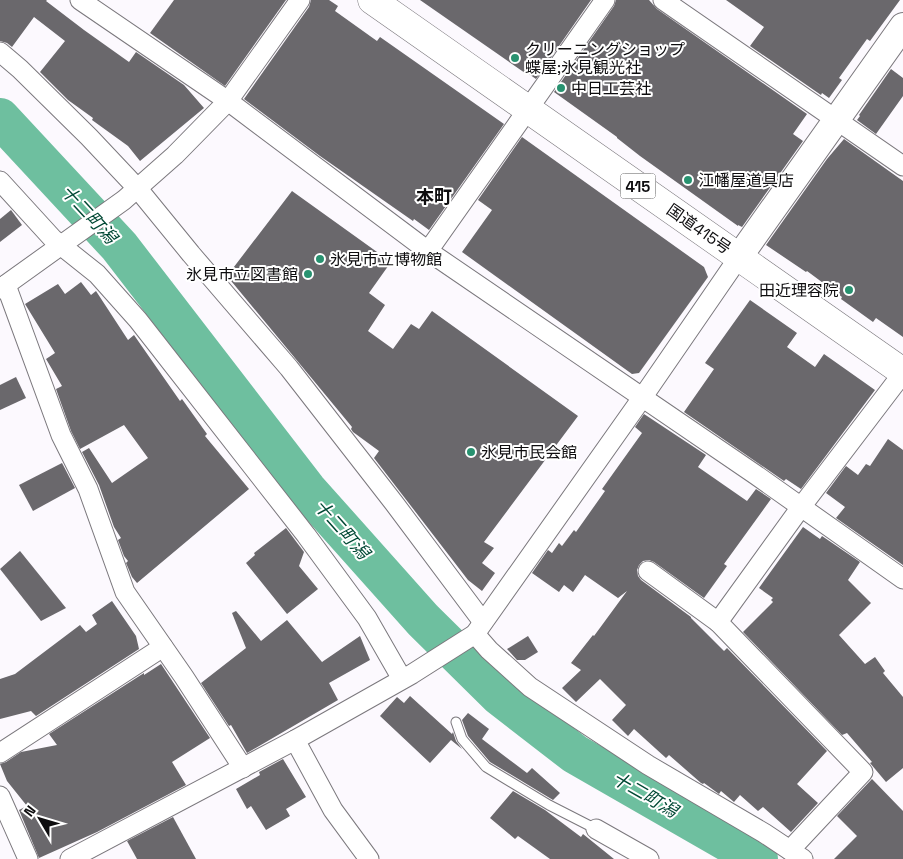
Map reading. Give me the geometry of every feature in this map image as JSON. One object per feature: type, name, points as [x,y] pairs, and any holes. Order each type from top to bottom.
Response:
[{"type":"highway","name":"国道415号","points":[[372,0],[903,373]]},
{"type":"street","points":[[80,0],[228,101],[428,251],[903,579]]},
{"type":"street","points":[[243,768],[164,647],[125,592],[88,489],[62,435],[3,287],[131,195],[228,101],[300,0]]},
{"type":"street","points":[[428,251],[527,108],[605,0]]},
{"type":"street","points":[[662,0],[903,166]]},
{"type":"street","points":[[70,859],[296,740],[407,676],[479,628],[903,26]]},
{"type":"street","points":[[0,52],[20,69],[89,137],[131,195],[191,254],[289,368],[394,503],[479,628],[489,650],[530,687],[648,765],[764,833],[796,855],[864,772],[718,622],[648,571]]},
{"type":"street","points":[[0,181],[53,239],[65,243],[138,320],[306,535],[407,676]]},
{"type":"street","points":[[718,622],[801,507],[903,373]]},
{"type":"street","points":[[0,753],[164,647]]},
{"type":"street","points":[[296,740],[333,810],[369,859]]},
{"type":"street","points":[[0,796],[28,859]]},
{"type":"street","points":[[596,830],[649,859]]},
{"type":"lane","points":[[456,722],[462,739],[486,767],[549,805],[596,830]]},
{"type":"building","points":[[0,0],[47,0],[84,30],[129,62],[136,52],[184,85],[204,108],[140,161],[128,146],[68,100],[40,72],[65,41],[34,17],[12,47],[0,41]]},
{"type":"building","points":[[174,0],[286,0],[225,86],[150,33]]},
{"type":"building","points":[[311,0],[329,0],[338,6],[335,11],[377,41],[380,37],[504,124],[429,230],[414,219],[413,221],[320,156],[244,99],[309,7]]},
{"type":"building","points":[[420,0],[591,0],[536,79]]},
{"type":"building","points":[[616,0],[649,0],[657,9],[807,114],[793,134],[803,141],[742,227],[640,156],[617,137],[554,92],[614,6]]},
{"type":"building","points":[[726,0],[900,0],[870,41],[867,39],[839,78],[842,80],[829,98],[822,93],[821,95],[750,46],[764,27]]},
{"type":"building","points":[[891,69],[903,78],[903,96],[876,134],[857,120]]},
{"type":"building","points":[[522,137],[704,267],[708,277],[639,373],[632,374],[462,252],[492,210],[478,200]]},
{"type":"building","points":[[844,139],[903,181],[903,337],[876,318],[873,322],[807,271],[766,245],[827,159]]},
{"type":"building","points":[[292,191],[391,262],[369,293],[385,305],[368,331],[393,349],[411,324],[419,329],[432,311],[578,416],[484,542],[494,548],[482,563],[495,573],[482,591],[468,580],[374,458],[379,451],[353,432],[352,427],[227,276]]},
{"type":"building","points":[[11,210],[22,225],[0,242],[0,219]]},
{"type":"building","points":[[81,282],[91,295],[96,291],[128,340],[134,335],[180,401],[182,399],[207,434],[205,436],[249,489],[137,583],[126,563],[128,561],[118,540],[121,538],[114,527],[99,485],[82,452],[89,448],[112,483],[148,458],[124,425],[80,449],[71,431],[56,389],[62,386],[46,359],[55,353],[25,304],[58,284],[65,294]]},
{"type":"building","points":[[750,300],[797,333],[787,347],[815,367],[824,354],[875,390],[801,489],[786,479],[784,481],[684,412],[714,369],[705,363]]},
{"type":"building","points":[[16,377],[26,398],[0,410],[0,385]]},
{"type":"building","points":[[644,414],[706,455],[698,467],[747,501],[756,489],[771,499],[724,564],[727,566],[704,598],[654,562],[649,560],[643,561],[637,570],[641,580],[691,617],[724,651],[727,648],[827,751],[797,784],[818,803],[791,832],[763,807],[758,811],[740,795],[734,802],[721,791],[719,794],[704,783],[701,783],[669,755],[666,758],[634,729],[628,736],[612,720],[626,705],[600,679],[576,702],[562,688],[581,670],[571,663],[594,636],[627,591],[618,598],[585,575],[573,592],[564,585],[559,592],[532,573],[548,550],[552,553],[559,543],[562,546],[574,530],[576,532],[605,491],[602,489],[642,433],[635,427]]},
{"type":"building","points":[[888,439],[903,450],[903,565],[836,518],[845,507],[826,493],[846,466],[858,475],[866,464],[870,466]]},
{"type":"building","points":[[62,463],[75,488],[33,511],[19,485]]},
{"type":"building","points":[[803,527],[820,539],[822,536],[860,562],[848,580],[871,603],[839,635],[865,664],[875,657],[885,671],[883,673],[903,697],[903,768],[886,782],[870,763],[872,762],[847,733],[842,735],[743,632],[773,602],[771,600],[773,598],[759,588]]},
{"type":"building","points":[[286,528],[304,552],[299,566],[318,589],[287,614],[246,563],[255,555],[254,553]]},
{"type":"building","points":[[20,551],[66,608],[41,621],[0,569]]},
{"type":"building","points":[[112,601],[136,636],[139,649],[36,716],[31,711],[0,719],[0,679],[15,674],[80,625],[86,632],[97,624],[92,615]]},
{"type":"building","points":[[236,611],[261,641],[287,620],[322,662],[360,636],[370,660],[329,683],[338,700],[247,753],[231,725],[229,726],[201,683],[246,648],[232,613]]},
{"type":"building","points":[[528,636],[538,652],[525,660],[517,660],[507,649]]},
{"type":"building","points":[[161,664],[210,738],[172,762],[186,785],[97,832],[39,858],[19,810],[27,806],[7,781],[0,764],[21,752],[57,745],[49,734]]},
{"type":"building","points":[[410,696],[452,734],[453,732],[456,741],[462,749],[451,740],[430,763],[380,716],[397,697],[404,703]]},
{"type":"building","points":[[468,713],[489,729],[482,739],[527,773],[532,768],[560,793],[553,800],[490,762],[468,736],[462,720]]},
{"type":"building","points":[[283,759],[306,797],[286,809],[290,816],[266,830],[251,806],[247,809],[236,789],[260,775],[259,772]]},
{"type":"building","points":[[872,779],[903,811],[903,859],[834,859],[857,836],[837,816]]},
{"type":"building","points":[[513,791],[545,810],[581,837],[583,834],[614,859],[550,859],[518,836],[515,839],[490,818]]},
{"type":"building","points":[[173,817],[196,859],[137,859],[127,841]]},
{"type":"waterway","name":"十二町潟","points":[[0,118],[119,246],[307,490],[423,620],[500,696],[575,754],[758,859]]},
{"type":"place","name":"クリーニングショップ 蝶屋;氷見観光社","points":[[515,58]]},
{"type":"place","name":"中日工芸社","points":[[561,88]]},
{"type":"place","name":"江幡屋道具店","points":[[688,180]]},
{"type":"place","name":"氷見市立博物館","points":[[320,259]]},
{"type":"place","name":"氷見市立図書館","points":[[308,274]]},
{"type":"place","name":"田近理容院","points":[[849,290]]},
{"type":"place","name":"氷見市民会館","points":[[471,452]]},
{"type":"district","name":"本町","points":[[434,196]]}]
